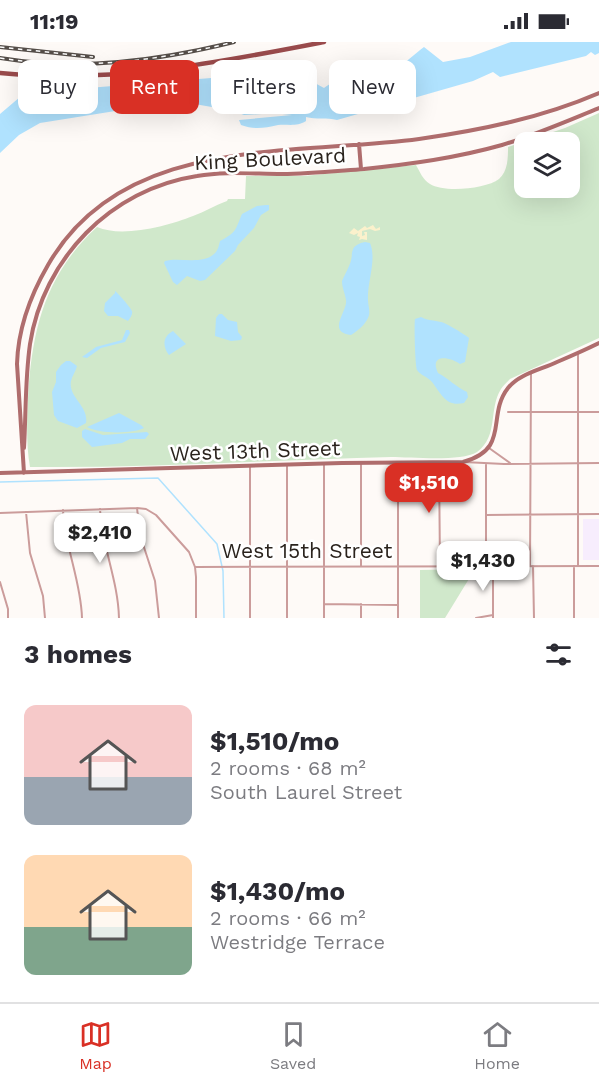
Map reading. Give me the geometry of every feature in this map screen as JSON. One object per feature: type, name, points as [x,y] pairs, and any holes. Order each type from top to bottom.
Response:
[{"type":"main road","points":[[0,73],[80,76],[139,74],[324,42]]},
{"type":"street","name":"King Boulevard","points":[[24,473],[18,350],[24,320],[38,282],[53,257],[87,217],[123,191],[150,178],[219,158],[251,152],[417,139],[497,126],[549,113],[599,93]]},
{"type":"street","name":"King Boulevard","points":[[23,461],[30,345],[36,315],[48,284],[67,255],[102,218],[131,198],[170,182],[210,174],[285,174],[420,163],[502,145],[599,108]]},
{"type":"street","points":[[359,144],[361,169]]},
{"type":"street","points":[[168,172],[170,182]]},
{"type":"street","points":[[463,462],[479,456],[489,448],[496,432],[502,397],[514,382],[599,343]]},
{"type":"street","points":[[574,618],[578,514],[578,353]]},
{"type":"street","points":[[531,373],[534,618]]},
{"type":"street","points":[[508,412],[599,412]]},
{"type":"street","points":[[489,448],[510,463]]},
{"type":"street","points":[[398,462],[398,618]]},
{"type":"street","name":"West 13th Street","points":[[0,473],[398,462],[599,463]]},
{"type":"street","points":[[439,462],[440,566]]},
{"type":"street","points":[[361,463],[361,566]]},
{"type":"street","points":[[324,464],[324,618]]},
{"type":"street","points":[[486,464],[486,566]]},
{"type":"street","points":[[287,465],[287,618]]},
{"type":"street","points":[[250,466],[250,618]]},
{"type":"street","points":[[137,508],[140,535],[155,581],[159,618]]},
{"type":"street","points":[[0,513],[137,508],[149,510],[187,548],[195,567],[196,618]]},
{"type":"street","points":[[100,509],[103,537],[115,579],[119,618]]},
{"type":"street","points":[[63,510],[67,545],[79,588],[82,618]]},
{"type":"street","points":[[26,512],[30,553],[43,596],[45,618]]},
{"type":"street","points":[[486,514],[599,514]]},
{"type":"street","points":[[476,618],[493,616],[493,566]]},
{"type":"street","name":"West 15th Street","points":[[195,567],[599,566]]},
{"type":"street","points":[[0,582],[8,609],[8,618]]},
{"type":"street","points":[[324,604],[398,604]]},
{"type":"street","points":[[361,604],[361,618]]},
{"type":"shaded area","points":[[583,519],[599,519],[599,560],[583,560]]},
{"type":"green space","points":[[599,113],[599,338],[510,379],[497,397],[491,431],[484,446],[477,452],[448,458],[391,457],[30,467],[27,441],[28,398],[38,326],[53,284],[79,245],[97,227],[107,230],[132,231],[158,227],[183,220],[228,199],[245,199],[246,176],[304,176],[416,165],[425,180],[436,187],[455,189],[475,187],[493,182],[502,176],[507,164],[508,147],[514,145],[514,198],[580,198],[580,132],[553,132]]},
{"type":"green space","points":[[475,569],[445,618],[420,618],[420,570]]},
{"type":"sand","points":[[373,225],[376,229],[380,227],[380,230],[362,231],[362,236],[365,235],[364,232],[367,232],[367,240],[359,240],[358,233],[354,235],[349,233],[354,228],[358,231],[365,226],[367,228]]},
{"type":"water","points":[[511,42],[599,42],[599,53],[595,55],[591,52],[586,56],[500,77],[493,72],[473,81],[416,97],[416,60],[408,60],[424,47],[443,62],[470,57]]},
{"type":"water","points":[[211,78],[211,107],[199,105],[199,79]]},
{"type":"water","points":[[317,84],[324,88],[329,85],[329,114],[358,114],[337,120],[306,117],[306,121],[292,125],[251,128],[241,125],[239,120],[292,115],[282,114],[317,114]]},
{"type":"water","points":[[110,86],[110,112],[98,114],[98,87]]},
{"type":"water","points":[[18,99],[18,114],[96,114],[40,123],[19,135],[0,153],[0,114]]},
{"type":"water","points":[[269,205],[269,210],[261,215],[254,228],[235,251],[205,280],[200,281],[187,276],[177,285],[173,282],[165,261],[197,260],[209,257],[214,254],[220,241],[235,230],[242,214],[257,206]]},
{"type":"water","points":[[365,242],[370,243],[372,250],[368,293],[369,314],[365,323],[351,335],[340,330],[339,326],[346,305],[342,281],[351,262],[352,251],[356,246]]},
{"type":"water","points":[[115,291],[132,311],[128,321],[118,316],[108,316],[104,311],[105,303]]},
{"type":"water","points":[[219,314],[228,320],[237,322],[241,340],[231,341],[215,336],[216,318]]},
{"type":"water","points":[[421,317],[444,323],[469,338],[465,362],[460,364],[451,359],[442,358],[436,362],[438,373],[467,392],[468,397],[464,403],[449,402],[430,380],[417,370],[415,319]]},
{"type":"water","points":[[126,330],[130,333],[125,342],[101,348],[87,358],[82,357],[96,347],[122,340]]},
{"type":"water","points":[[173,331],[186,344],[169,355],[165,342],[167,336]]},
{"type":"water","points":[[66,361],[77,366],[71,387],[86,417],[86,423],[77,428],[58,421],[54,415],[52,392],[56,382],[56,372]]},
{"type":"water","points":[[119,413],[144,428],[116,432],[99,431],[87,427]]},
{"type":"water","points":[[85,429],[103,435],[147,432],[149,434],[145,439],[130,439],[122,443],[92,447],[82,437],[82,431]]},
{"type":"waterway","points":[[0,482],[158,478],[217,544],[223,571],[224,618]]},
{"type":"railway","points":[[0,58],[59,64],[89,64],[147,59],[234,42]]},
{"type":"railway","points":[[0,47],[93,57]]}]
